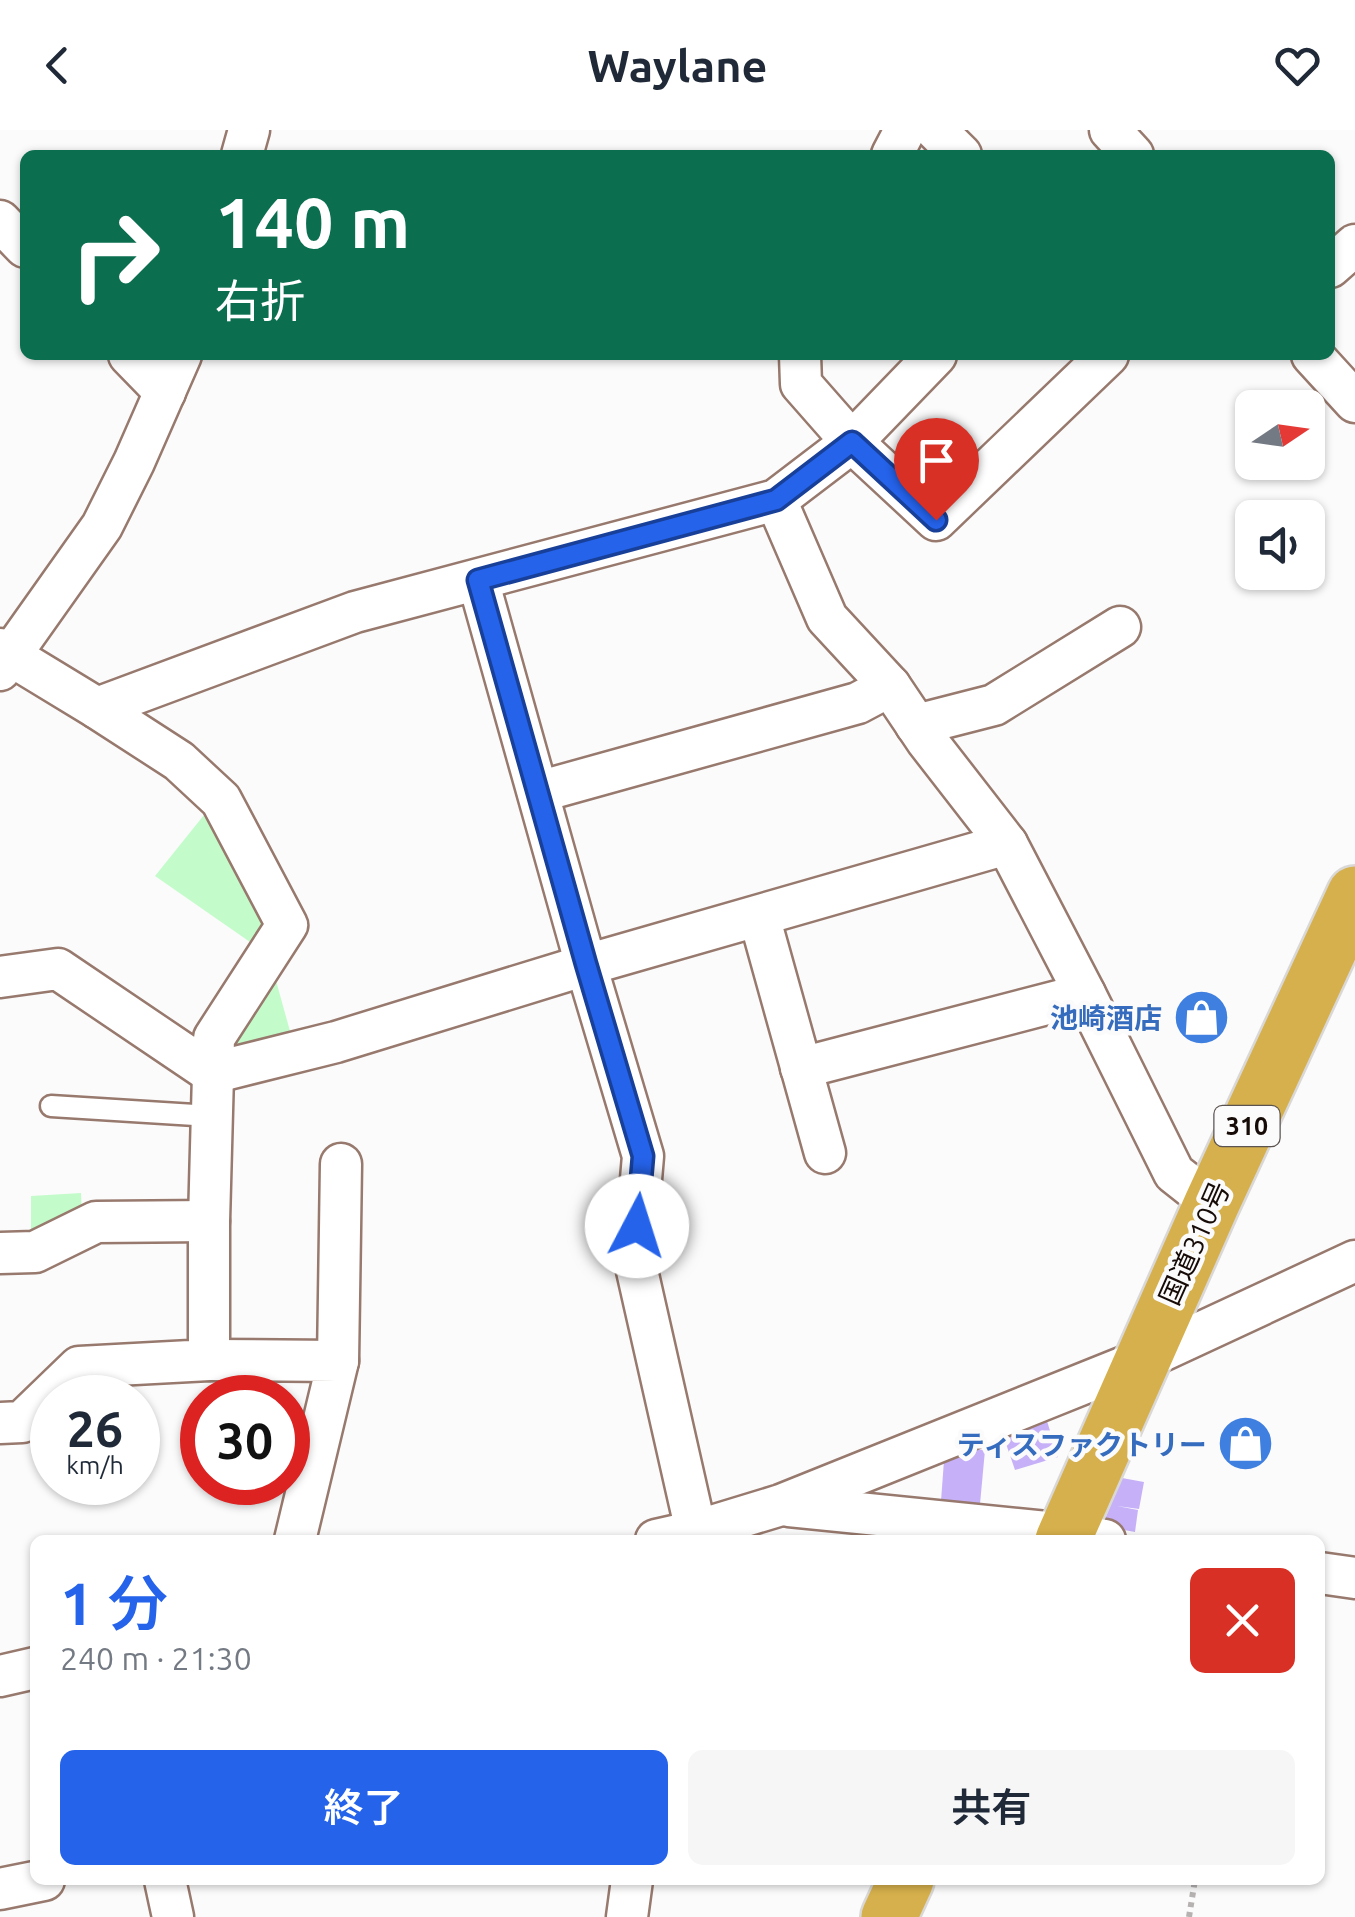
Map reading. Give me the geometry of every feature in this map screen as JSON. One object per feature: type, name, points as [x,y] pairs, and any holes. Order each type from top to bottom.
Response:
[{"type":"highway","name":"国道310号","points":[[1079,1535],[1142,1360],[1355,894]]},
{"type":"highway","points":[[888,1917],[904,1885]]},
{"type":"street","points":[[936,130],[955,150]]},
{"type":"street","points":[[1110,130],[1128,150]]},
{"type":"street","points":[[0,221],[20,242]]},
{"type":"street","points":[[1335,262],[1355,245]]},
{"type":"street","points":[[134,360],[165,392]]},
{"type":"street","points":[[179,360],[102,526],[3,657],[97,708],[179,761],[221,800],[287,924],[214,1038],[209,1360]]},
{"type":"street","points":[[800,360],[801,384],[852,442],[936,520],[1103,360]]},
{"type":"street","points":[[97,708],[354,612],[776,500],[852,442],[931,360]]},
{"type":"street","points":[[1317,360],[1355,402]]},
{"type":"street","points":[[776,500],[826,618],[890,686],[1007,844],[1174,1173],[1212,1202]]},
{"type":"street","points":[[478,580],[643,1156],[636,1266],[678,1535]]},
{"type":"street","points":[[916,725],[994,705],[1120,626]]},
{"type":"street","points":[[538,792],[858,704],[890,686]]},
{"type":"street","points":[[0,977],[58,969],[212,1072],[336,1042],[586,964],[1007,844]]},
{"type":"street","points":[[759,916],[825,1153]]},
{"type":"street","points":[[802,1068],[1085,994]]},
{"type":"street","points":[[296,1535],[338,1361],[342,1164]]},
{"type":"street","points":[[0,1254],[35,1252],[96,1222],[209,1220]]},
{"type":"street","points":[[681,1535],[780,1505],[1142,1360],[1355,1261]]},
{"type":"street","points":[[0,1423],[22,1422],[79,1367],[209,1360],[338,1361]]},
{"type":"street","points":[[780,1505],[1051,1535]]},
{"type":"street","points":[[1325,1574],[1355,1578]]},
{"type":"street","points":[[0,1676],[30,1669]]},
{"type":"street","points":[[0,1888],[30,1883]]},
{"type":"street","points":[[166,1885],[172,1917]]},
{"type":"street","points":[[626,1917],[631,1885]]},
{"type":"lane","points":[[51,1106],[211,1116]]},
{"type":"path","points":[[1189,1917],[1194,1885]]},
{"type":"green space","points":[[208,810],[267,916],[250,942],[155,876]]},
{"type":"green space","points":[[275,977],[293,1042],[236,1056],[230,1039]]},
{"type":"green space","points":[[81,1193],[82,1218],[31,1231],[31,1196]]},
{"type":"building","points":[[1047,1421],[1058,1457],[1015,1470],[1003,1435]]},
{"type":"building","points":[[945,1447],[985,1450],[980,1504],[941,1501]]},
{"type":"building","points":[[1122,1478],[1144,1482],[1139,1509],[1117,1506],[1138,1510],[1135,1532],[1102,1526]]},
{"type":"place","name":"池崎酒店","points":[[1201,1017]]},
{"type":"place","name":"ティスファクトリー","points":[[1246,1444]]},
{"type":"route","points":[[637,1226],[643,1156],[478,580],[776,500],[852,442],[936,520]]}]
